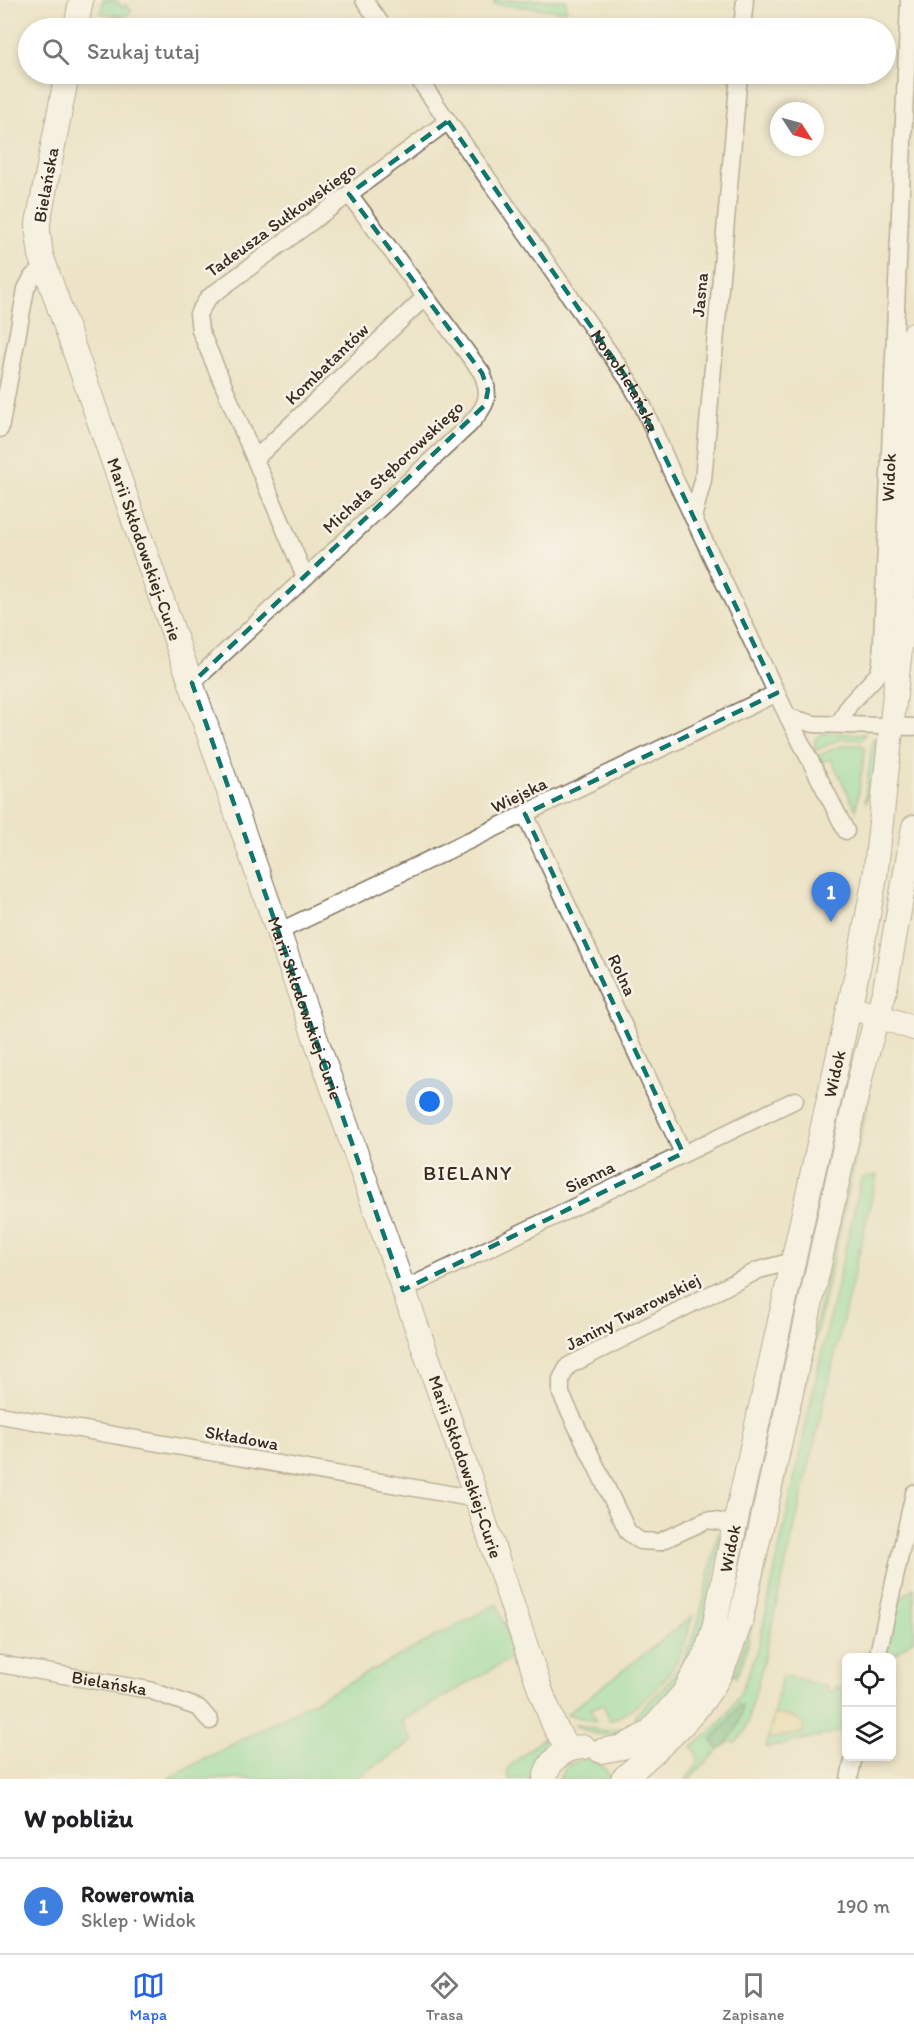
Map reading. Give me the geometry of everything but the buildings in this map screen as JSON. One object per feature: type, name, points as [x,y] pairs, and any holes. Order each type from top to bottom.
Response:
[{"type":"main road","points":[[77,18],[81,0]]},
{"type":"main road","name":"Bielańska","points":[[45,266],[39,243],[38,223],[65,84]]},
{"type":"main road","name":"Marii Skłodowskiej-Curie","points":[[45,266],[477,1499],[540,1689],[554,1725],[568,1750]]},
{"type":"main road","name":"Widok","points":[[568,1750],[579,1747],[601,1751],[623,1748],[649,1733],[670,1711],[696,1673],[707,1651],[714,1628],[849,1007],[903,727],[905,588],[914,335]]},
{"type":"main road","name":"Widok","points":[[622,1779],[673,1736],[699,1705],[720,1674],[740,1622],[857,1093],[894,947],[914,827]]},
{"type":"main road","points":[[849,1007],[914,1028]]},
{"type":"main road","points":[[544,1779],[558,1755],[568,1750]]},
{"type":"main road","points":[[601,1751],[618,1768],[622,1779]]},
{"type":"street","points":[[364,0],[377,18]]},
{"type":"street","points":[[743,18],[745,0]]},
{"type":"street","name":"Widok","points":[[839,724],[849,705],[878,674],[881,664],[909,0]]},
{"type":"street","name":"Nowobielańska","points":[[422,84],[628,381],[642,406],[788,717],[846,831]]},
{"type":"street","name":"Jasna","points":[[693,518],[703,480],[738,84]]},
{"type":"street","name":"Tadeusza Sułkowskiego","points":[[305,577],[200,330],[198,314],[208,298],[448,121]]},
{"type":"street","name":"Michała Stęborowskiego","points":[[192,683],[469,425],[485,405],[488,390],[482,373],[350,194]]},
{"type":"street","points":[[0,429],[26,289],[32,277],[45,266]]},
{"type":"street","name":"Kombatantów","points":[[255,459],[425,297]]},
{"type":"street","name":"Wiejska","points":[[278,932],[777,693]]},
{"type":"street","points":[[788,717],[814,724],[903,727]]},
{"type":"street","name":"Rolna","points":[[525,814],[683,1153]]},
{"type":"street","name":"Sienna","points":[[403,1290],[795,1100]]},
{"type":"street","name":"Janiny Twarowskiej","points":[[734,1528],[722,1522],[707,1520],[659,1542],[640,1541],[628,1532],[561,1394],[561,1379],[568,1366],[759,1270],[793,1261]]},
{"type":"street","name":"Składowa","points":[[0,1415],[477,1499]]},
{"type":"street","points":[[878,1653],[914,1493]]},
{"type":"street","name":"Bielańska","points":[[0,1664],[149,1690],[199,1708],[210,1721]]},
{"type":"street","points":[[849,1779],[853,1761]]},
{"type":"highlighted area","points":[[448,121],[629,381],[777,693],[525,814],[683,1153],[403,1290],[192,683],[485,405],[488,390],[482,373],[349,194]]},
{"type":"green space","points":[[103,0],[116,0],[123,8],[126,5],[132,11],[125,17],[101,13]]},
{"type":"green space","points":[[494,0],[566,0],[566,11],[494,4]]},
{"type":"green space","points":[[824,733],[865,734],[862,740],[841,739],[814,751],[815,739]]},
{"type":"green space","points":[[873,740],[878,745],[878,766],[866,802],[865,799]]},
{"type":"green space","points":[[843,745],[863,745],[865,750],[856,810],[831,759],[821,762],[817,756]]},
{"type":"green space","points":[[868,1089],[870,1093],[765,1568],[744,1659],[736,1677],[733,1675],[741,1655],[750,1617]]},
{"type":"green space","points":[[877,1175],[745,1732],[735,1744],[732,1741],[723,1746],[689,1779],[685,1779],[698,1760],[692,1747],[727,1715],[741,1692],[759,1645],[861,1179]]},
{"type":"green space","points":[[718,1533],[721,1539],[711,1593],[696,1650],[680,1680],[641,1726],[635,1717],[636,1714],[667,1683],[689,1649],[704,1599]]},
{"type":"green space","points":[[914,1588],[914,1639],[896,1653],[887,1653],[901,1598]]},
{"type":"green space","points":[[497,1604],[515,1656],[402,1721],[412,1742],[355,1779],[167,1779]]},
{"type":"green space","points":[[693,1616],[684,1647],[676,1663],[661,1684],[632,1709],[610,1721],[603,1704],[591,1709],[596,1722],[567,1714]]},
{"type":"green space","points":[[782,1675],[827,1686],[827,1691],[833,1692],[834,1687],[842,1689],[842,1731],[766,1748]]},
{"type":"green space","points":[[739,1705],[742,1707],[742,1714],[738,1725],[732,1736],[719,1750],[711,1739],[727,1723]]},
{"type":"green space","points":[[573,1724],[605,1731],[622,1728],[627,1733],[599,1734],[586,1731]]},
{"type":"green space","points":[[544,1737],[543,1748],[530,1779],[509,1779],[507,1770],[510,1766]]},
{"type":"green space","points":[[583,1759],[600,1765],[611,1779],[559,1779],[567,1765]]},
{"type":"sand","points":[[774,1714],[795,1718],[804,1724],[802,1733],[768,1739]]},
{"type":"place","name":"Rowerownia","points":[[831,922]]},
{"type":"district","name":"BIELANY","points":[[468,1173]]}]
